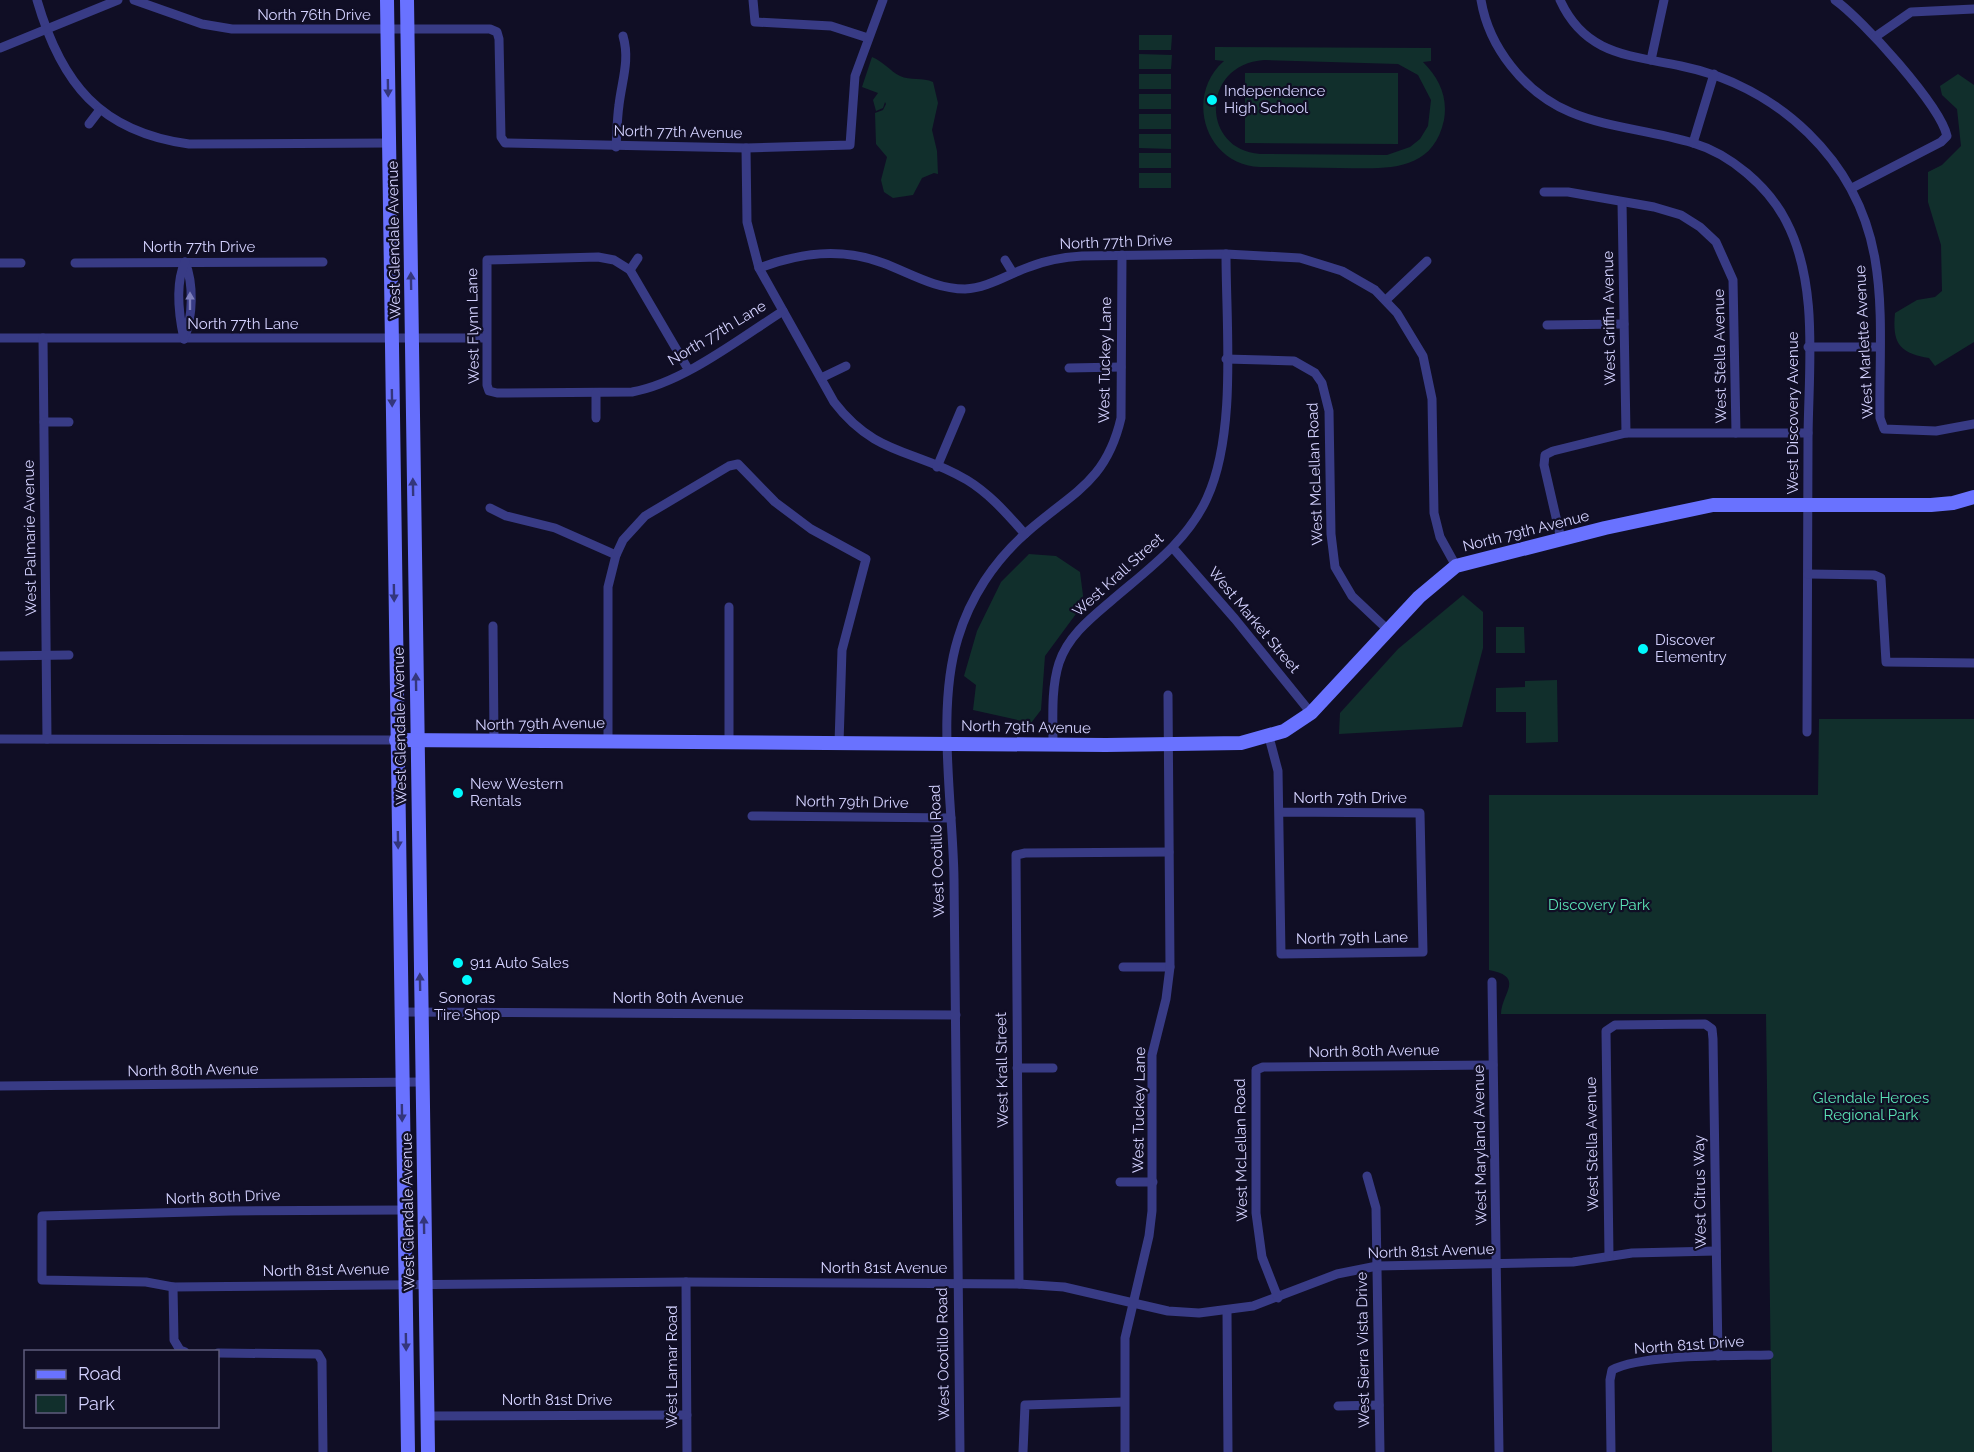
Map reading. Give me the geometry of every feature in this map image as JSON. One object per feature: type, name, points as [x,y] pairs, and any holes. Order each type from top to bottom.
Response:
[{"type":"main road","name":"West Glendale Avenue","points":[[387,0],[408,1452]]},
{"type":"main road","name":"West Glendale Avenue","points":[[407,0],[428,1452]]},
{"type":"main road","name":"North 79th Avenue","points":[[396,740],[1169,745],[1241,743],[1284,731],[1311,713],[1419,597],[1456,566],[1705,506],[1732,503],[1931,505],[1974,497]]},
{"type":"street","points":[[37,0],[47,29],[68,72],[99,111],[150,136],[189,144],[388,143]]},
{"type":"street","points":[[0,48],[118,0]]},
{"type":"street","name":"North 76th Drive","points":[[134,0],[202,24],[232,29],[490,30],[497,32],[501,136],[505,143]]},
{"type":"street","points":[[753,0],[755,22],[831,26],[868,38],[883,0]]},
{"type":"street","points":[[1480,0],[1490,30],[1505,57],[1534,91],[1553,104],[1596,123],[1693,142],[1714,74]]},
{"type":"street","name":"West Marlette Avenue","points":[[1560,0],[1566,13],[1590,39],[1614,52],[1714,74],[1742,86],[1793,118],[1823,148],[1852,188],[1865,220],[1875,258],[1879,291],[1880,418],[1884,429],[1936,431],[1974,424]]},
{"type":"street","points":[[1651,60],[1664,0]]},
{"type":"street","points":[[1835,0],[1875,37],[1932,107],[1945,127],[1947,136],[1941,142],[1852,188]]},
{"type":"street","points":[[1875,37],[1902,16],[1935,4],[1974,9]]},
{"type":"street","points":[[616,147],[619,104],[626,69],[626,48],[623,36]]},
{"type":"street","name":"North 77th Avenue","points":[[505,143],[746,148],[850,145],[852,93],[868,38]]},
{"type":"street","points":[[89,124],[99,111]]},
{"type":"street","name":"West Discovery Avenue","points":[[1693,142],[1725,157],[1769,195],[1796,243],[1804,273],[1808,347],[1807,732]]},
{"type":"street","points":[[746,148],[747,222],[759,268],[821,378],[849,422],[870,438],[965,479],[990,495],[1024,534]]},
{"type":"street","points":[[1544,192],[1568,192],[1622,202]]},
{"type":"street","name":"West Griffin Avenue","points":[[1622,202],[1626,433]]},
{"type":"street","name":"West Stella Avenue","points":[[1622,202],[1681,215],[1700,227],[1716,242],[1725,260],[1733,280],[1734,292],[1736,433]]},
{"type":"street","name":"North 77th Drive","points":[[759,268],[786,258],[832,252],[881,262],[945,287],[965,289],[986,286],[1054,258],[1226,254],[1279,256],[1320,262],[1361,280],[1386,300]]},
{"type":"street","name":"West Krall Street","points":[[1053,744],[1055,684],[1059,663],[1067,644],[1093,616],[1173,548],[1202,507],[1216,475],[1225,434],[1226,254]]},
{"type":"street","name":"West Tuckey Lane","points":[[1024,534],[1085,486],[1110,455],[1121,418],[1122,255]]},
{"type":"street","name":"West Flynn Lane","points":[[489,391],[486,339],[487,260],[598,257],[614,260],[630,270]]},
{"type":"street","points":[[638,258],[630,270],[688,369]]},
{"type":"street","points":[[1005,260],[1013,273]]},
{"type":"street","points":[[1427,261],[1386,300],[1411,332],[1423,356],[1428,375],[1434,433],[1434,513],[1440,537],[1456,566]]},
{"type":"street","points":[[184,339],[180,322],[180,273],[185,262]]},
{"type":"street","name":"North 77th Drive","points":[[75,263],[323,262]]},
{"type":"street","points":[[0,263],[21,263]]},
{"type":"street","name":"North 77th Lane","points":[[489,391],[596,393],[649,389],[688,369],[783,312]]},
{"type":"street","points":[[1547,325],[1624,324]]},
{"type":"street","name":"North 77th Lane","points":[[0,338],[486,339]]},
{"type":"street","name":"West Palmarie Avenue","points":[[43,338],[47,739]]},
{"type":"street","points":[[1808,347],[1879,347]]},
{"type":"street","name":"West McLellan Road","points":[[1226,359],[1280,359],[1294,362],[1315,373],[1327,396],[1329,411],[1331,534],[1335,567],[1352,596],[1388,630]]},
{"type":"street","points":[[821,378],[846,366]]},
{"type":"street","points":[[1069,368],[1121,367]]},
{"type":"street","points":[[596,393],[596,418]]},
{"type":"street","points":[[937,467],[961,410]]},
{"type":"street","points":[[44,422],[69,422]]},
{"type":"street","points":[[1561,539],[1544,465],[1545,455],[1553,451],[1626,433],[1808,433]]},
{"type":"street","points":[[608,740],[608,587],[616,555],[623,540],[645,516],[729,466],[738,464],[775,502],[802,522],[866,559],[842,650],[839,743]]},
{"type":"street","points":[[490,508],[506,516],[555,528],[616,555]]},
{"type":"street","name":"West Ocotillo Road","points":[[960,1452],[956,1283],[956,1015],[948,743],[949,688],[957,639],[963,623],[988,575],[1024,534]]},
{"type":"street","name":"West Market Street","points":[[1173,548],[1235,619],[1311,713]]},
{"type":"street","points":[[1808,574],[1874,575],[1881,578],[1886,662],[1974,663]]},
{"type":"street","points":[[729,607],[729,742]]},
{"type":"street","points":[[493,626],[494,741]]},
{"type":"street","points":[[0,656],[69,655]]},
{"type":"street","name":"West Tuckey Lane","points":[[1125,1452],[1124,1348],[1149,1236],[1153,1182],[1152,1055],[1167,999],[1170,966],[1168,695]]},
{"type":"street","points":[[1269,737],[1277,761],[1279,812]]},
{"type":"street","name":"North 79th Avenue","points":[[0,739],[396,740]]},
{"type":"street","name":"North 79th Drive","points":[[1279,812],[1420,813],[1423,952]]},
{"type":"street","name":"North 79th Lane","points":[[1279,812],[1281,954],[1423,952]]},
{"type":"street","name":"North 79th Drive","points":[[752,816],[951,818]]},
{"type":"street","name":"West Krall Street","points":[[1019,1284],[1016,855],[1025,853],[1169,852]]},
{"type":"street","points":[[1123,967],[1170,966]]},
{"type":"street","name":"West Maryland Avenue","points":[[1492,982],[1499,1452]]},
{"type":"street","name":"North 80th Avenue","points":[[401,1012],[956,1015]]},
{"type":"street","name":"West Citrus Way","points":[[1606,1031],[1615,1026],[1705,1024],[1712,1029],[1718,1356]]},
{"type":"street","name":"West Stella Avenue","points":[[1606,1031],[1609,1256]]},
{"type":"street","name":"North 80th Avenue","points":[[1256,1070],[1263,1067],[1494,1065]]},
{"type":"street","points":[[1017,1068],[1053,1068]]},
{"type":"street","name":"West McLellan Road","points":[[1256,1070],[1256,1214],[1262,1257],[1278,1298]]},
{"type":"street","name":"North 80th Avenue","points":[[0,1086],[422,1082]]},
{"type":"street","name":"West Sierra Vista Drive","points":[[1367,1176],[1376,1208],[1380,1452]]},
{"type":"street","points":[[1120,1182],[1153,1182]]},
{"type":"street","name":"North 80th Drive","points":[[42,1280],[42,1216],[231,1211],[404,1210]]},
{"type":"street","name":"North 81st Avenue","points":[[42,1280],[146,1282],[173,1287],[686,1282],[1019,1284],[1064,1287],[1183,1313],[1227,1312],[1278,1298],[1337,1274],[1377,1266],[1573,1262],[1640,1252],[1716,1251]]},
{"type":"street","name":"West Lamar Road","points":[[686,1282],[687,1452]]},
{"type":"street","points":[[173,1287],[174,1340],[182,1350]]},
{"type":"street","points":[[1227,1312],[1228,1452]]},
{"type":"street","points":[[219,1353],[318,1354],[322,1361],[324,1452]]},
{"type":"street","name":"North 81st Drive","points":[[1611,1452],[1610,1380],[1612,1370],[1622,1365],[1718,1356],[1769,1355]]},
{"type":"street","points":[[1023,1452],[1025,1405],[1124,1402]]},
{"type":"street","points":[[1338,1406],[1379,1405]]},
{"type":"street","name":"North 81st Drive","points":[[428,1416],[687,1415]]},
{"type":"green space","points":[[1139,35],[1172,35],[1171,50],[1139,50]]},
{"type":"green space","points":[[1215,47],[1431,48],[1431,61],[1423,62],[1441,88],[1445,103],[1444,120],[1438,138],[1429,151],[1403,165],[1372,168],[1260,167],[1241,163],[1226,155],[1214,142],[1206,126],[1203,109],[1205,92],[1212,76],[1224,61],[1215,60]],"holes":[[[1264,60],[1398,64],[1418,75],[1431,100],[1428,126],[1420,139],[1410,147],[1387,155],[1260,154],[1240,149],[1226,138],[1218,124],[1216,107],[1219,90],[1228,76],[1243,65]]]},
{"type":"green space","points":[[1139,54],[1172,55],[1171,69],[1139,69]]},
{"type":"green space","points":[[872,57],[900,76],[933,82],[938,103],[932,130],[937,151],[938,174],[934,173],[922,178],[913,195],[893,198],[884,192],[881,180],[887,157],[876,144],[875,113],[883,110],[886,104],[885,102],[883,108],[876,111],[873,100],[878,93],[862,87]]},
{"type":"green space","points":[[1245,73],[1398,73],[1398,144],[1245,143]]},
{"type":"green space","points":[[1139,74],[1171,74],[1171,89],[1139,89]]},
{"type":"green space","points":[[1958,74],[1974,85],[1974,342],[1935,366],[1929,358],[1911,353],[1900,345],[1894,324],[1895,313],[1917,300],[1935,297],[1942,291],[1941,245],[1928,202],[1928,172],[1942,165],[1961,146],[1957,109],[1942,95],[1940,86]]},
{"type":"green space","points":[[1139,94],[1171,94],[1171,109],[1139,109]]},
{"type":"green space","points":[[1139,114],[1171,114],[1171,129],[1139,129]]},
{"type":"green space","points":[[1139,134],[1171,134],[1171,149],[1139,148]]},
{"type":"green space","points":[[1139,153],[1171,153],[1171,168],[1139,168]]},
{"type":"green space","points":[[1139,173],[1171,173],[1171,188],[1139,188]]},
{"type":"green space","points":[[1029,554],[1056,556],[1080,572],[1084,603],[1045,656],[1041,710],[1031,723],[973,710],[976,685],[964,676],[977,631],[1001,582]]},
{"type":"green space","points":[[1463,595],[1483,612],[1483,648],[1462,727],[1339,734],[1340,713],[1398,649]]},
{"type":"green space","points":[[1496,627],[1524,627],[1525,653],[1496,653]]},
{"type":"green space","points":[[1557,680],[1558,742],[1526,743],[1526,712],[1496,712],[1496,688],[1525,687],[1525,681]]},
{"type":"green space","name":"Glendale Heroes Regional Park","points":[[1819,719],[1974,719],[1974,1452],[1772,1452],[1766,1014],[1501,1014],[1509,982],[1500,973],[1489,970],[1489,795],[1818,795]]},
{"type":"place","name":"Independence High School","points":[[1212,100]]},
{"type":"place","name":"Discover Elementry","points":[[1643,649]]},
{"type":"place","name":"New Western Rentals","points":[[458,793]]},
{"type":"place","name":"911 Auto Sales","points":[[458,963]]},
{"type":"place","name":"Sonoras Tire Shop","points":[[467,980]]},
{"type":"park label","name":"Discovery Park","points":[[1599,905]]}]
